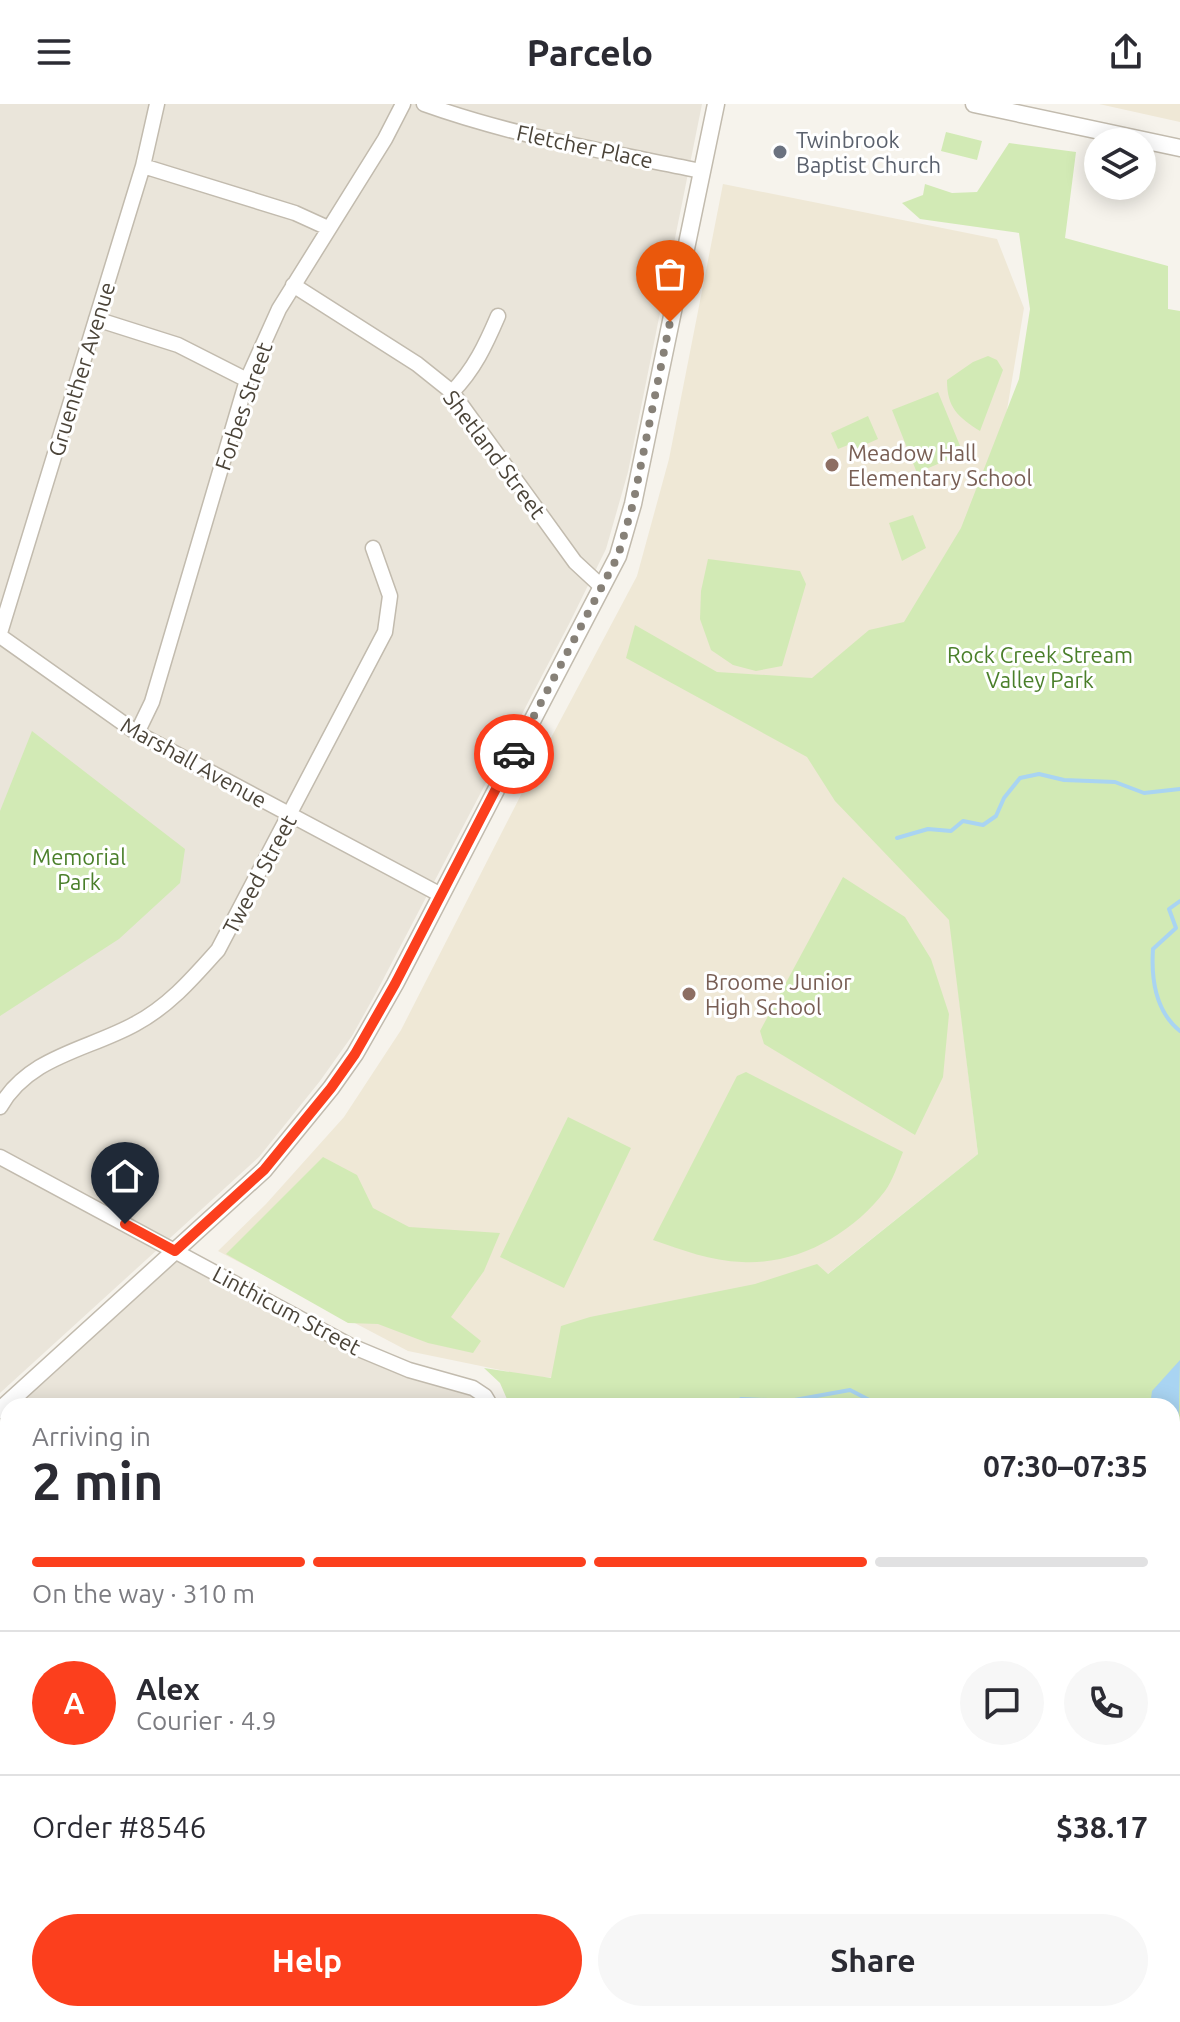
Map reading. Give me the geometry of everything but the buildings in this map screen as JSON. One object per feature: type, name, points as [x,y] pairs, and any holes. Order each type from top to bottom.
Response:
[{"type":"street","name":"Gruenther Avenue","points":[[0,634],[143,166],[157,104]]},
{"type":"street","name":"Forbes Street","points":[[137,733],[152,702],[247,380],[279,309],[385,139],[403,104]]},
{"type":"street","name":"Fletcher Place","points":[[424,104],[527,134],[701,171]]},
{"type":"street","points":[[13,1398],[264,1170],[355,1054],[395,984],[618,556],[633,504],[716,104]]},
{"type":"street","points":[[974,104],[1180,148]]},
{"type":"street","points":[[143,166],[295,213],[328,228]]},
{"type":"street","name":"Shetland Street","points":[[293,285],[417,364],[452,392],[575,562],[602,587]]},
{"type":"street","points":[[452,392],[466,378],[485,347],[498,316]]},
{"type":"street","points":[[96,319],[178,345],[247,380]]},
{"type":"street","name":"Tweed Street","points":[[0,1107],[6,1096],[33,1071],[62,1054],[135,1025],[187,986],[218,950],[385,632],[390,596],[373,548]]},
{"type":"street","name":"Marshall Avenue","points":[[0,634],[137,733],[441,895]]},
{"type":"street","name":"Linthicum Street","points":[[0,1157],[349,1345],[409,1370],[473,1388],[486,1398]]},
{"type":"shaded area","points":[[0,104],[702,104],[628,472],[606,549],[376,993],[352,1036],[320,1081],[259,1157],[0,1393]]},
{"type":"shaded area","points":[[1099,104],[1180,104],[1180,122]]},
{"type":"shaded area","name":"Broome Junior High School","points":[[723,184],[997,239],[1024,308],[938,823],[978,1154],[696,1379],[609,1382],[529,1376],[408,1351],[218,1251],[266,1204],[344,1117],[401,1030],[637,576],[669,459]]},
{"type":"shaded area","points":[[175,1251],[349,1345],[473,1388],[483,1398],[13,1398]]},
{"type":"green space","points":[[946,132],[982,141],[977,160],[941,151]]},
{"type":"green space","name":"Rock Creek Stream Valley Park","points":[[1009,143],[1076,152],[1065,238],[1168,266],[1168,309],[1180,311],[1180,1398],[507,1398],[500,1383],[484,1368],[551,1378],[561,1326],[590,1317],[755,1284],[817,1264],[828,1274],[978,1154],[949,920],[835,801],[807,757],[626,658],[635,625],[717,672],[812,678],[869,630],[904,622],[961,528],[1019,379],[1030,309],[1019,233],[920,219],[902,203],[923,195],[925,184],[952,193],[977,192]]},
{"type":"green space","points":[[988,356],[997,360],[1003,370],[980,431],[955,411],[949,398],[947,380]]},
{"type":"green space","points":[[938,392],[963,453],[917,473],[892,410]]},
{"type":"green space","points":[[868,416],[878,439],[851,451],[848,445],[838,449],[831,433]]},
{"type":"green space","points":[[913,515],[926,548],[902,561],[889,523]]},
{"type":"green space","points":[[708,559],[800,571],[806,584],[782,666],[756,671],[733,665],[711,650],[700,619],[701,591]]},
{"type":"green space","name":"Memorial Park","points":[[32,731],[185,849],[180,883],[119,939],[0,1016],[0,811]]},
{"type":"green space","points":[[843,877],[905,917],[931,959],[949,1014],[943,1077],[915,1135],[764,1044],[760,1031]]},
{"type":"green space","points":[[746,1072],[903,1152],[890,1182],[872,1207],[857,1221],[822,1244],[783,1258],[763,1262],[719,1260],[653,1240],[737,1076]]},
{"type":"green space","points":[[568,1117],[631,1148],[564,1288],[500,1257]]},
{"type":"green space","points":[[323,1157],[357,1175],[373,1208],[409,1227],[500,1233],[484,1271],[451,1317],[481,1341],[473,1353],[428,1343],[378,1324],[348,1323],[226,1254]]},
{"type":"water","points":[[1180,1360],[1179,1398],[1151,1398],[1152,1391]]},
{"type":"waterway","points":[[897,838],[928,829],[951,831],[963,821],[983,825],[996,816],[1004,798],[1020,778],[1039,774],[1064,780],[1115,782],[1144,793],[1180,789]]},
{"type":"waterway","points":[[1180,901],[1169,909],[1176,928],[1153,949],[1156,994],[1165,1014],[1180,1031]]},
{"type":"waterway","points":[[806,1398],[850,1390],[866,1398]]},
{"type":"way so far","points":[[514,754],[618,556],[633,504],[670,322]]},
{"type":"place","name":"Twinbrook Baptist Church","points":[[780,152]]},
{"type":"place","name":"Meadow Hall Elementary School","points":[[832,465]]},
{"type":"place","name":"Broome Junior High School","points":[[689,994]]},
{"type":"route","points":[[125,1224],[175,1251],[264,1170],[298,1129],[355,1054],[395,984],[514,754]]}]
